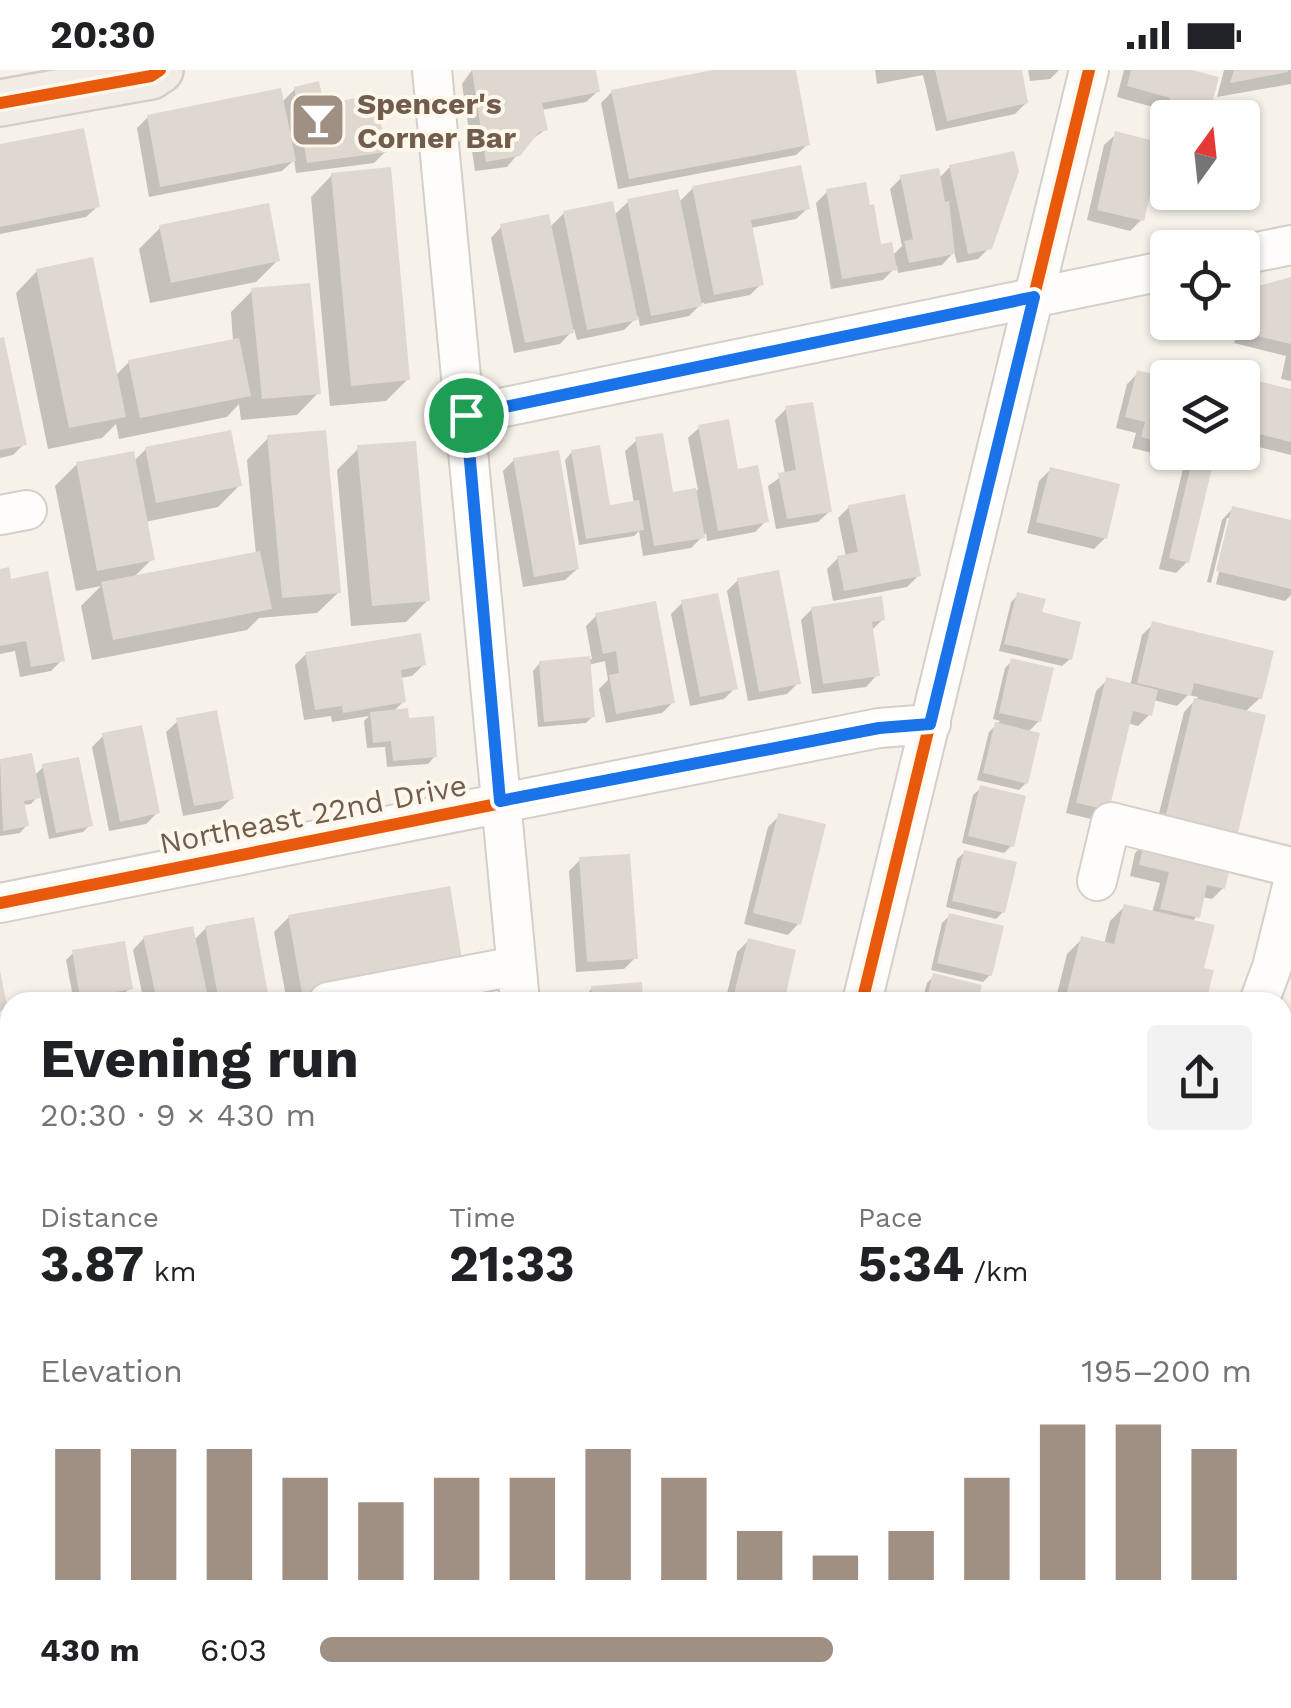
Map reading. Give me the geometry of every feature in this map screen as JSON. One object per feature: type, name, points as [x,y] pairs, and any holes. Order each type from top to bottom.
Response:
[{"type":"main road","points":[[0,104],[151,76],[160,70]]},
{"type":"street","points":[[432,70],[518,984],[434,992]]},
{"type":"street","points":[[864,992],[1089,70]]},
{"type":"street","points":[[1260,251],[1291,245]]},
{"type":"street","points":[[466,415],[1150,274]]},
{"type":"street","name":"Northeast 22nd Drive","points":[[0,903],[879,728],[930,724]]},
{"type":"street","points":[[1097,882],[1111,822],[1291,867]]},
{"type":"street","points":[[1263,992],[1291,890]]},
{"type":"building","points":[[472,70],[596,70],[600,92],[542,103],[548,130],[539,132],[520,156],[486,162]]},
{"type":"building","points":[[712,70],[796,70],[810,145],[629,179],[611,90]]},
{"type":"building","points":[[935,70],[1022,70],[1028,103],[947,121]]},
{"type":"building","points":[[1131,70],[1192,70],[1219,77],[1213,100],[1169,100],[1127,86]]},
{"type":"building","points":[[1234,70],[1288,70],[1288,72],[1230,83]]},
{"type":"building","points":[[319,81],[324,105],[363,96],[375,101],[388,152],[307,163],[294,87]]},
{"type":"building","points":[[281,88],[296,161],[160,187],[147,115]]},
{"type":"building","points":[[84,128],[100,207],[0,227],[0,144]]},
{"type":"building","points":[[1115,131],[1150,140],[1150,195],[1144,221],[1097,210]]},
{"type":"building","points":[[1014,151],[1019,171],[992,249],[968,254],[949,165]]},
{"type":"building","points":[[801,165],[810,209],[751,220],[764,285],[714,295],[692,186]]},
{"type":"building","points":[[391,167],[410,380],[351,386],[331,173]]},
{"type":"building","points":[[939,168],[945,202],[949,201],[955,254],[909,263],[904,241],[913,239],[900,175]]},
{"type":"building","points":[[866,182],[881,244],[892,242],[897,270],[842,279],[826,189]]},
{"type":"building","points":[[678,189],[702,306],[651,316],[627,199]]},
{"type":"building","points":[[613,201],[638,320],[587,330],[563,211]]},
{"type":"building","points":[[269,203],[280,261],[171,283],[159,225]]},
{"type":"building","points":[[549,214],[574,333],[525,343],[500,224]]},
{"type":"building","points":[[93,257],[126,417],[69,428],[36,269]]},
{"type":"building","points":[[1291,277],[1291,344],[1260,337],[1260,285]]},
{"type":"building","points":[[310,283],[321,394],[262,399],[251,288]]},
{"type":"building","points":[[4,337],[27,445],[0,450],[0,338]]},
{"type":"building","points":[[239,338],[251,396],[140,418],[128,360]]},
{"type":"building","points":[[1137,370],[1150,373],[1150,439],[1141,437],[1145,422],[1125,417]]},
{"type":"building","points":[[1260,381],[1291,389],[1291,442],[1260,434]]},
{"type":"building","points":[[813,402],[832,512],[787,519],[778,473],[796,470],[785,406]]},
{"type":"building","points":[[729,419],[738,469],[758,465],[769,522],[718,531],[698,425]]},
{"type":"building","points":[[231,430],[242,486],[156,503],[145,447]]},
{"type":"building","points":[[326,430],[341,593],[282,598],[267,435]]},
{"type":"building","points":[[663,433],[673,492],[696,488],[705,538],[654,546],[635,437]]},
{"type":"building","points":[[416,441],[430,601],[372,606],[357,445]]},
{"type":"building","points":[[600,445],[610,505],[639,500],[644,530],[586,539],[571,450]]},
{"type":"building","points":[[559,450],[579,569],[534,577],[513,458]]},
{"type":"building","points":[[134,451],[155,560],[97,571],[76,462]]},
{"type":"building","points":[[1050,467],[1120,484],[1107,539],[1036,522]]},
{"type":"building","points":[[1190,470],[1212,470],[1189,563],[1169,558]]},
{"type":"building","points":[[905,494],[921,576],[844,591],[837,556],[858,552],[848,505]]},
{"type":"building","points":[[1232,506],[1291,520],[1291,589],[1216,571]]},
{"type":"building","points":[[260,551],[272,609],[113,640],[101,582]]},
{"type":"building","points":[[9,567],[11,579],[48,571],[65,661],[31,667],[26,641],[0,646],[0,569]]},
{"type":"building","points":[[779,570],[801,684],[759,692],[737,578]]},
{"type":"building","points":[[1017,592],[1046,599],[1042,612],[1081,622],[1072,660],[1004,644]]},
{"type":"building","points":[[718,593],[738,689],[700,697],[681,600]]},
{"type":"building","points":[[882,596],[885,620],[872,622],[880,676],[823,684],[811,607]]},
{"type":"building","points":[[656,601],[675,703],[616,714],[609,675],[619,673],[616,651],[603,654],[595,613]]},
{"type":"building","points":[[1152,621],[1274,651],[1262,699],[1194,683],[1191,696],[1137,683]]},
{"type":"building","points":[[421,633],[426,665],[401,670],[406,702],[343,713],[342,706],[315,710],[305,652]]},
{"type":"building","points":[[590,656],[595,717],[544,722],[539,661]]},
{"type":"building","points":[[1011,658],[1054,668],[1041,722],[999,713]]},
{"type":"building","points":[[1106,677],[1158,690],[1152,716],[1133,711],[1109,810],[1076,803]]},
{"type":"building","points":[[1194,698],[1266,715],[1236,841],[1164,823]]},
{"type":"building","points":[[408,708],[409,718],[434,716],[437,757],[393,761],[391,741],[373,743],[370,712]]},
{"type":"building","points":[[217,710],[234,799],[194,806],[176,718]]},
{"type":"building","points":[[995,722],[1040,733],[1028,784],[983,773]]},
{"type":"building","points":[[142,725],[160,813],[120,822],[102,733]]},
{"type":"building","points":[[32,753],[41,798],[24,801],[29,826],[3,831],[0,759]]},
{"type":"building","points":[[79,757],[93,826],[56,833],[42,764]]},
{"type":"building","points":[[980,785],[1026,796],[1014,847],[968,836]]},
{"type":"building","points":[[778,813],[826,824],[801,925],[753,913]]},
{"type":"building","points":[[1145,839],[1232,859],[1225,889],[1207,885],[1200,918],[1160,909],[1169,872],[1139,865]]},
{"type":"building","points":[[964,850],[1017,862],[1005,913],[952,901]]},
{"type":"building","points":[[630,854],[638,959],[587,962],[579,857]]},
{"type":"building","points":[[450,886],[463,965],[302,992],[288,915]]},
{"type":"building","points":[[1124,904],[1215,925],[1204,968],[1214,970],[1208,992],[1067,992],[1081,936],[1114,944]]},
{"type":"building","points":[[949,913],[1004,926],[992,976],[937,963]]},
{"type":"building","points":[[254,917],[268,992],[217,992],[205,926]]},
{"type":"building","points":[[193,926],[207,992],[155,992],[143,936]]},
{"type":"building","points":[[748,938],[796,950],[786,992],[734,992]]},
{"type":"building","points":[[125,941],[133,989],[79,992],[72,950]]},
{"type":"building","points":[[933,973],[982,985],[980,992],[928,992]]},
{"type":"building","points":[[642,982],[642,992],[592,992],[591,986]]},
{"type":"cycle path","points":[[0,103],[151,76],[160,70]]},
{"type":"cycle path","points":[[864,992],[1089,70]]},
{"type":"cycle path","points":[[0,903],[879,728],[931,724]]},
{"type":"place","name":"Spencer's Corner Bar","points":[[318,120]]},
{"type":"route","points":[[1034,297],[930,724],[879,728],[500,801],[466,415],[1034,297]]}]
